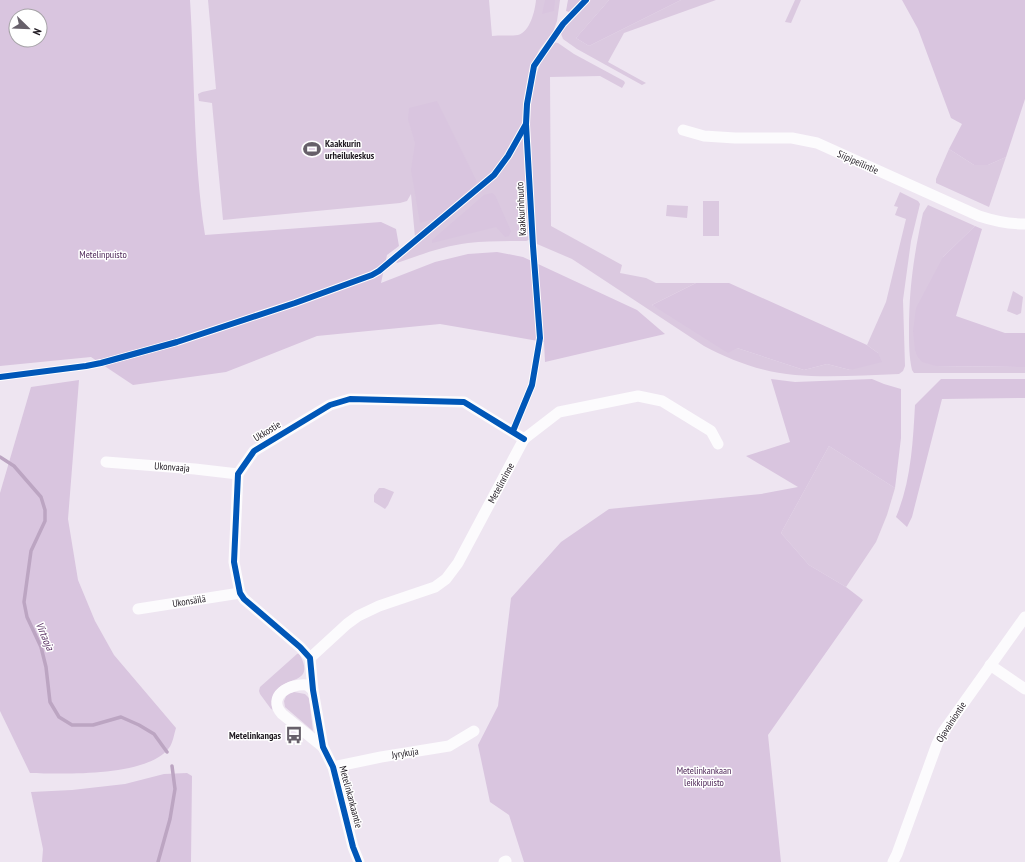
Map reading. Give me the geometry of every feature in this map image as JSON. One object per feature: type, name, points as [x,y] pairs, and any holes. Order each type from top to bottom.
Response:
[{"type":"street","name":"Siipipeilintie","points":[[683,130],[704,136],[735,138],[792,138],[804,140],[817,144],[979,216],[1009,223],[1025,224]]},
{"type":"street","name":"Metelinrinne","points":[[310,658],[347,624],[358,616],[378,606],[435,587],[446,579],[458,563],[524,440],[559,412],[638,396],[662,402],[711,431],[718,444]]},
{"type":"street","name":"Ukkostie","points":[[238,474],[254,451],[330,405],[350,399],[464,402],[524,440]]},
{"type":"street","name":"Ukonvaaja","points":[[106,462],[238,474]]},
{"type":"street","points":[[238,474],[234,562],[240,594],[300,647],[310,658],[314,690]]},
{"type":"street","name":"Ukonsäilä","points":[[138,609],[240,594]]},
{"type":"street","name":"Ojavainiontie","points":[[893,862],[936,744],[1025,616]]},
{"type":"street","points":[[990,665],[1025,689]]},
{"type":"street","name":"Metelinkankaantie","points":[[322,747],[282,714],[277,707],[278,698],[286,688],[291,686],[307,685],[314,690],[322,747],[333,767],[356,861]]},
{"type":"street","name":"Jyrykuja","points":[[333,767],[381,757],[449,746],[474,731]]},
{"type":"shaded area","name":"Kaakkurin urheilukeskus","points":[[208,0],[489,0],[492,36],[518,35],[522,33],[529,26],[536,0],[560,0],[557,21],[553,32],[539,50],[529,76],[525,94],[523,124],[506,155],[493,173],[415,237],[411,194],[407,201],[400,203],[223,220],[212,103],[199,101],[198,94],[216,89]]},
{"type":"shaded area","points":[[590,0],[609,0],[576,38],[589,46],[681,0],[716,0],[624,33],[608,62],[646,83],[642,85],[577,49],[563,39],[560,31]]},
{"type":"shaded area","points":[[795,0],[801,0],[791,23],[785,22]]},
{"type":"shaded area","points":[[552,42],[558,43],[574,54],[624,81],[625,83],[622,88],[600,76],[550,77],[551,226],[622,265],[620,273],[646,278],[656,283],[696,283],[652,305],[737,348],[804,370],[827,364],[850,370],[878,353],[867,345],[886,302],[906,219],[895,215],[898,207],[894,206],[900,192],[918,201],[920,204],[911,241],[903,300],[905,366],[903,371],[899,374],[808,376],[783,374],[748,365],[704,346],[572,259],[537,244],[535,239],[530,147],[531,101],[537,71]]},
{"type":"shaded area","points":[[522,138],[525,141],[529,240],[459,244],[432,251],[397,263],[396,262],[497,177]]},
{"type":"shaded area","points":[[949,149],[974,165],[988,165],[1006,157],[989,207],[936,183],[936,179]]},
{"type":"shaded area","points":[[703,201],[719,201],[719,236],[703,236]]},
{"type":"shaded area","points":[[667,205],[688,206],[687,218],[666,216]]},
{"type":"shaded area","points":[[928,205],[975,226],[943,257],[936,366],[1025,367],[1025,373],[914,373],[912,370],[909,340],[911,285],[923,213]]},
{"type":"shaded area","points":[[1013,291],[1023,297],[1021,313],[1017,315],[1007,311]]},
{"type":"shaded area","points":[[829,446],[895,488],[887,515],[876,542],[846,587],[809,565],[781,533]]},
{"type":"shaded area","points":[[379,488],[384,488],[394,492],[385,509],[374,502],[374,495]]},
{"type":"shaded area","points":[[299,653],[304,664],[304,671],[301,676],[283,685],[277,690],[273,697],[273,710],[260,694],[260,687]]},
{"type":"shaded area","points":[[294,692],[305,694],[309,698],[313,731],[285,707],[284,701],[287,694]]},
{"type":"green space","name":"Metelinpuisto","points":[[0,0],[190,0],[196,147],[205,235],[381,222],[396,229],[399,246],[387,255],[381,283],[435,262],[468,254],[497,252],[523,257],[637,310],[665,334],[545,362],[544,342],[440,324],[317,336],[226,372],[133,385],[91,357],[0,366]]},
{"type":"green space","points":[[545,0],[555,0],[554,11],[542,14]]},
{"type":"green space","points":[[568,0],[581,0],[569,12],[566,11]]},
{"type":"green space","points":[[609,0],[681,0],[589,46],[576,38]]},
{"type":"green space","points":[[902,0],[1025,0],[1025,99],[1006,157],[988,165],[974,165],[949,149],[962,124],[951,118],[918,29]]},
{"type":"green space","points":[[437,101],[477,182],[439,217],[420,223],[411,170],[415,143],[408,119],[409,108]]},
{"type":"green space","points":[[492,193],[495,195],[511,231],[509,236],[505,237],[496,227],[432,243],[432,240],[484,195]]},
{"type":"green space","points":[[975,226],[982,229],[956,316],[1005,333],[1025,333],[1025,367],[936,366],[922,362],[917,356],[913,331],[916,308],[943,257]]},
{"type":"green space","points":[[696,283],[729,283],[867,345],[878,353],[882,362],[850,370],[827,364],[804,370],[737,348],[728,353],[652,305]]},
{"type":"green space","name":"Metelinkankaan leikkipuisto","points":[[771,379],[795,382],[872,379],[901,389],[901,438],[895,488],[829,446],[781,533],[809,565],[846,587],[863,600],[768,735],[781,862],[524,862],[509,815],[490,802],[478,745],[498,706],[511,598],[561,542],[609,509],[761,494],[798,487],[746,456],[790,442]]},
{"type":"green space","points":[[941,379],[1025,379],[1025,398],[942,399],[912,517],[907,527],[896,517],[908,476],[915,405]]},
{"type":"green space","points":[[79,380],[68,519],[78,580],[95,621],[114,655],[176,728],[169,748],[158,757],[143,764],[104,772],[63,774],[30,773],[0,711],[0,493],[31,387]]},
{"type":"green space","points":[[187,773],[192,776],[191,862],[42,862],[43,849],[31,792],[72,790],[125,784],[164,774]]},
{"type":"waterway","name":"Virtaoja","points":[[0,457],[14,466],[41,497],[45,510],[45,521],[31,551],[24,602],[27,617],[41,647],[46,667],[50,702],[59,717],[72,725],[93,725],[121,717],[154,734],[167,752]]},
{"type":"waterway","name":"Virtaoja","points":[[158,862],[170,819],[175,789],[172,766]]},
{"type":"cycle path","name":"Kaakkurinhuuto","points":[[513,431],[532,385],[540,338],[526,124],[527,104],[534,66],[563,24],[586,0]]},
{"type":"cycle path","points":[[0,377],[101,363],[177,342],[295,303],[372,275],[379,271],[494,175],[508,156],[526,124]]},
{"type":"cycle path","points":[[359,862],[353,847],[333,767],[323,747],[313,690],[310,658],[300,647],[244,599],[240,593],[234,562],[238,474],[254,451],[330,405],[350,399],[464,402],[524,439]]},
{"type":"place","name":"Kaakkurin urheilukeskus","points":[[312,149]]},
{"type":"place","name":"Metelinkangas","points":[[294,735]]}]
